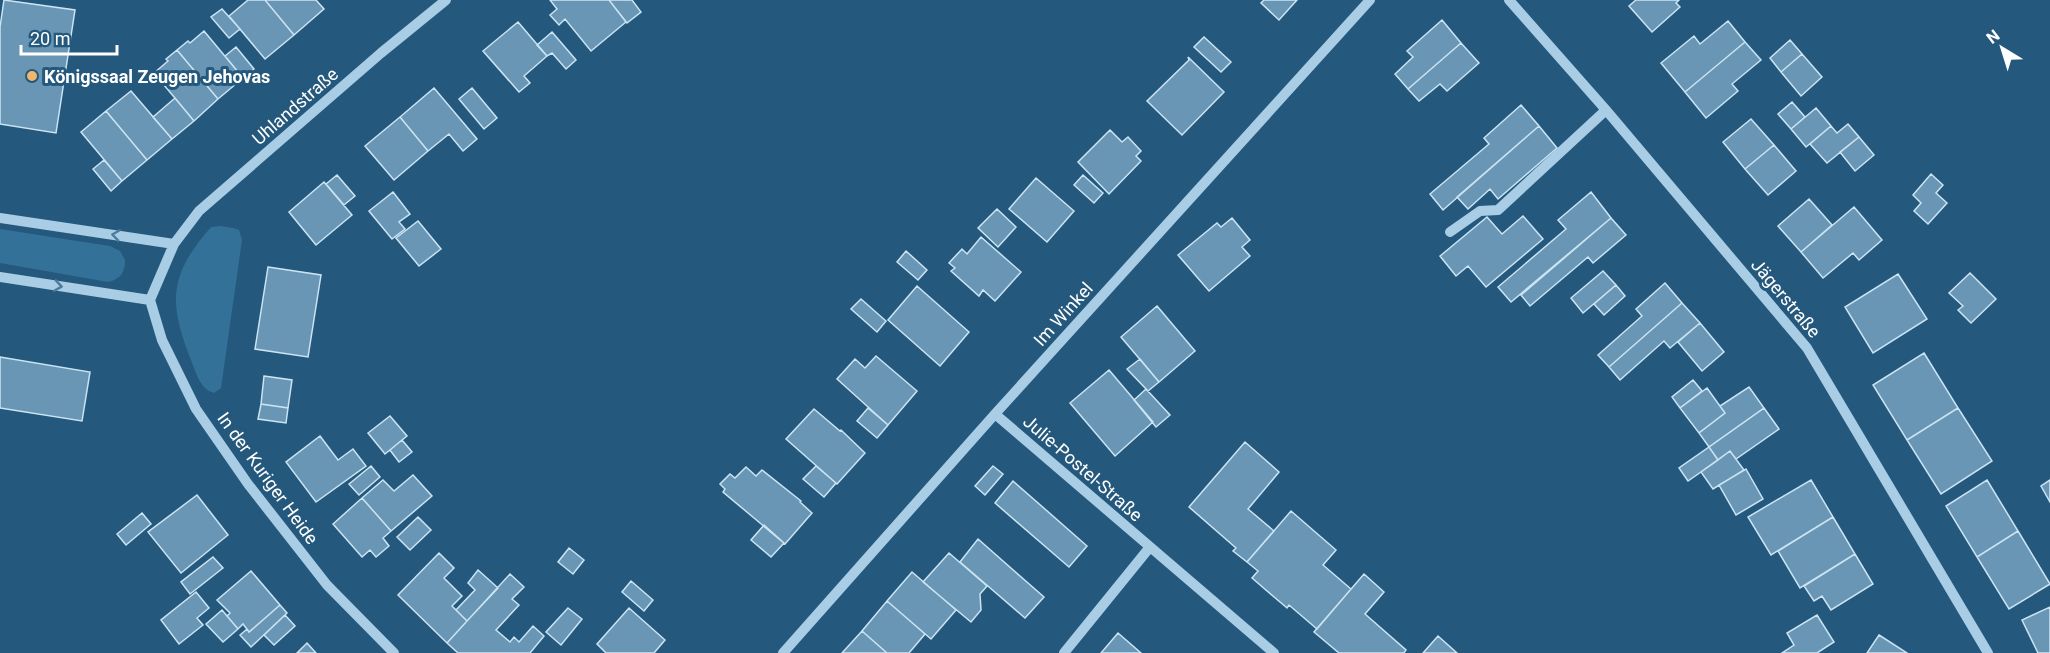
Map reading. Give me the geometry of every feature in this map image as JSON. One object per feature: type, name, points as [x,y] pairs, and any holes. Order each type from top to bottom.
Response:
[{"type":"street","name":"Uhlandstraße","points":[[150,300],[174,244],[200,211],[381,53],[446,0]]},
{"type":"street","name":"Im Winkel","points":[[783,653],[995,414],[1370,0]]},
{"type":"street","name":"Jägerstraße","points":[[1509,0],[1606,110],[1807,348],[1988,653]]},
{"type":"street","points":[[1450,232],[1480,211],[1498,210],[1606,110]]},
{"type":"street","points":[[0,218],[174,244]]},
{"type":"street","points":[[0,277],[150,300]]},
{"type":"street","name":"In der Kuriger Heide","points":[[150,300],[162,340],[202,418],[248,484],[327,585],[394,653]]},
{"type":"street","name":"Julie-Postel-Straße","points":[[995,414],[1274,653]]},
{"type":"street","points":[[1064,653],[1150,547]]},
{"type":"shaded area","points":[[220,226],[239,230],[242,240],[221,388],[214,393],[205,388],[199,380],[184,340],[176,305],[180,275],[187,260],[211,227]]},
{"type":"shaded area","points":[[0,229],[110,246],[120,251],[125,260],[124,268],[119,277],[108,282],[0,263]]},
{"type":"building","name":"Königssaal Zeugen Jehovas","points":[[4,0],[75,10],[56,133],[0,124],[0,27]]},
{"type":"building","points":[[248,0],[265,0],[294,35],[265,59],[229,16]]},
{"type":"building","points":[[265,0],[316,0],[324,9],[294,35]]},
{"type":"building","points":[[550,0],[609,0],[626,22],[591,51],[565,19],[559,25],[550,15],[557,9]]},
{"type":"building","points":[[609,0],[632,0],[641,12],[627,23]]},
{"type":"building","points":[[1264,0],[1297,0],[1279,20],[1261,3]]},
{"type":"building","points":[[1636,0],[1679,0],[1676,3],[1680,7],[1652,32],[1629,6]]},
{"type":"building","points":[[222,9],[240,29],[229,38],[211,17]]},
{"type":"building","points":[[1442,20],[1461,43],[1408,89],[1395,74],[1413,57],[1407,51]]},
{"type":"building","points":[[1728,21],[1745,42],[1685,92],[1661,63],[1694,36],[1700,44]]},
{"type":"building","points":[[518,22],[547,56],[524,76],[530,83],[519,92],[483,51]]},
{"type":"building","points":[[204,31],[243,78],[218,99],[177,50]]},
{"type":"building","points":[[552,32],[576,60],[566,69],[552,53],[547,56],[537,45]]},
{"type":"building","points":[[1204,37],[1231,62],[1221,72],[1194,47]]},
{"type":"building","points":[[1790,40],[1802,54],[1781,72],[1770,58]]},
{"type":"building","points":[[1745,42],[1761,60],[1732,84],[1738,91],[1706,118],[1685,92]]},
{"type":"building","points":[[1461,43],[1479,63],[1447,91],[1440,84],[1419,101],[1408,89]]},
{"type":"building","points":[[236,47],[254,69],[243,78],[225,56]]},
{"type":"building","points":[[177,50],[218,99],[194,121],[154,73]]},
{"type":"building","points":[[1802,54],[1822,77],[1801,96],[1781,72]]},
{"type":"building","points":[[1188,57],[1224,92],[1182,135],[1147,101],[1189,60]]},
{"type":"building","points":[[434,88],[477,139],[463,151],[449,134],[428,151],[400,117]]},
{"type":"building","points":[[472,88],[497,118],[484,129],[459,99]]},
{"type":"building","points":[[131,91],[172,139],[147,160],[106,111]]},
{"type":"building","points":[[175,98],[194,121],[172,139],[153,117]]},
{"type":"building","points":[[1792,102],[1805,117],[1791,129],[1778,114]]},
{"type":"building","points":[[1521,105],[1539,126],[1443,210],[1430,194],[1489,144],[1484,138]]},
{"type":"building","points":[[1816,108],[1831,126],[1806,147],[1791,129]]},
{"type":"building","points":[[106,111],[147,160],[122,181],[81,132]]},
{"type":"building","points":[[400,117],[428,151],[394,180],[365,146]]},
{"type":"building","points":[[1751,119],[1774,145],[1745,169],[1723,142]]},
{"type":"building","points":[[1848,124],[1859,137],[1827,163],[1810,144],[1831,126],[1837,133]]},
{"type":"building","points":[[1539,126],[1557,148],[1498,199],[1490,189],[1468,209],[1457,197]]},
{"type":"building","points":[[1110,130],[1122,142],[1128,137],[1141,151],[1136,156],[1141,161],[1109,194],[1078,162]]},
{"type":"building","points":[[1859,137],[1874,155],[1855,171],[1840,152]]},
{"type":"building","points":[[1774,145],[1796,171],[1768,195],[1745,169]]},
{"type":"building","points":[[104,160],[122,181],[111,191],[93,169]]},
{"type":"building","points":[[1931,174],[1943,185],[1936,193],[1947,203],[1928,224],[1914,211],[1921,203],[1913,195]]},
{"type":"building","points":[[337,175],[355,196],[344,205],[326,184]]},
{"type":"building","points":[[1083,175],[1103,193],[1094,203],[1074,185]]},
{"type":"building","points":[[1036,178],[1074,211],[1047,242],[1009,209]]},
{"type":"building","points":[[324,182],[352,215],[316,245],[289,212]]},
{"type":"building","points":[[393,192],[410,214],[399,222],[405,229],[392,239],[369,211]]},
{"type":"building","points":[[1591,192],[1611,218],[1511,302],[1498,287],[1566,229],[1558,220]]},
{"type":"building","points":[[1809,199],[1832,225],[1801,252],[1778,226]]},
{"type":"building","points":[[1854,207],[1882,240],[1859,260],[1853,253],[1823,278],[1801,252]]},
{"type":"building","points":[[997,209],[1016,227],[998,247],[978,228]]},
{"type":"building","points":[[1523,216],[1543,239],[1486,287],[1468,266],[1456,276],[1440,256],[1487,217],[1502,234]]},
{"type":"building","points":[[1232,218],[1250,240],[1242,247],[1250,256],[1209,291],[1178,255],[1217,223],[1221,227]]},
{"type":"building","points":[[1611,218],[1626,235],[1593,263],[1588,257],[1530,306],[1521,295]]},
{"type":"building","points":[[418,221],[441,249],[419,266],[396,238]]},
{"type":"building","points":[[981,237],[1021,272],[995,301],[983,290],[979,296],[951,271],[955,268],[949,263],[962,249],[967,254]]},
{"type":"building","points":[[906,251],[927,270],[918,280],[897,262]]},
{"type":"building","points":[[268,267],[321,275],[308,357],[255,349]]},
{"type":"building","points":[[1603,271],[1616,285],[1583,313],[1571,298]]},
{"type":"building","points":[[1970,273],[1996,299],[1971,323],[1958,310],[1963,306],[1949,293]]},
{"type":"building","points":[[1898,274],[1927,319],[1873,353],[1845,307]]},
{"type":"building","points":[[1665,283],[1682,303],[1609,367],[1598,355],[1642,316],[1636,309]]},
{"type":"building","points":[[1616,285],[1625,296],[1604,315],[1594,304]]},
{"type":"building","points":[[917,286],[969,332],[940,366],[888,320]]},
{"type":"building","points":[[861,299],[886,321],[877,332],[851,309]]},
{"type":"building","points":[[1682,303],[1700,323],[1670,348],[1664,341],[1620,380],[1609,367]]},
{"type":"building","points":[[1157,306],[1195,351],[1159,382],[1121,337]]},
{"type":"building","points":[[1700,323],[1724,352],[1702,371],[1678,342]]},
{"type":"building","points":[[1924,353],[1958,408],[1907,440],[1873,385]]},
{"type":"building","points":[[876,356],[917,391],[888,425],[837,379],[855,359],[865,368]]},
{"type":"building","points":[[0,357],[90,372],[82,421],[0,408]]},
{"type":"building","points":[[1140,359],[1159,382],[1148,391],[1127,369]]},
{"type":"building","points":[[1109,370],[1153,422],[1115,456],[1070,403]]},
{"type":"building","points":[[264,376],[292,380],[288,408],[261,404]]},
{"type":"building","points":[[1693,380],[1702,391],[1680,408],[1672,397]]},
{"type":"building","points":[[1749,387],[1764,408],[1709,447],[1699,433],[1725,413],[1720,406]]},
{"type":"building","points":[[1707,388],[1725,413],[1699,433],[1680,408]]},
{"type":"building","points":[[1146,389],[1170,415],[1156,427],[1134,400]]},
{"type":"building","points":[[261,404],[288,408],[286,423],[258,419]]},
{"type":"building","points":[[868,408],[888,425],[877,438],[857,421]]},
{"type":"building","points":[[1764,408],[1779,429],[1736,459],[1730,451],[1718,460],[1709,447]]},
{"type":"building","points":[[1958,408],[1992,461],[1941,494],[1907,440]]},
{"type":"building","points":[[814,409],[865,453],[837,484],[786,439]]},
{"type":"building","points":[[390,416],[407,436],[385,454],[368,433]]},
{"type":"building","points":[[320,436],[338,460],[353,449],[366,466],[316,502],[286,462]]},
{"type":"building","points":[[402,440],[412,452],[399,462],[390,450]]},
{"type":"building","points":[[1245,442],[1279,472],[1248,509],[1274,531],[1247,562],[1233,551],[1236,548],[1189,507]]},
{"type":"building","points":[[1709,447],[1718,460],[1688,481],[1679,468]]},
{"type":"building","points":[[1730,451],[1744,470],[1713,489],[1701,472]]},
{"type":"building","points":[[371,466],[380,477],[359,495],[349,484]]},
{"type":"building","points":[[816,466],[836,483],[824,497],[803,479]]},
{"type":"building","points":[[993,466],[1003,474],[985,495],[975,486]]},
{"type":"building","points":[[746,467],[756,476],[762,470],[801,501],[812,513],[785,544],[723,492],[725,489],[720,484],[730,474],[735,478]]},
{"type":"building","points":[[1746,469],[1763,499],[1736,515],[1719,485]]},
{"type":"building","points":[[413,475],[432,496],[391,531],[362,498],[383,480],[394,491]]},
{"type":"building","points":[[1811,480],[1833,517],[1771,555],[1748,517]]},
{"type":"building","points":[[1987,480],[2018,531],[1977,557],[1946,506]]},
{"type":"building","points":[[2050,480],[2050,502],[2041,486]]},
{"type":"building","points":[[1013,481],[1087,546],[1069,567],[995,503]]},
{"type":"building","points":[[197,495],[228,535],[181,573],[148,532]]},
{"type":"building","points":[[362,498],[391,531],[383,538],[389,546],[376,557],[370,550],[362,557],[333,524]]},
{"type":"building","points":[[1291,511],[1336,550],[1323,565],[1351,589],[1317,629],[1289,605],[1287,608],[1252,578],[1258,571],[1247,562]]},
{"type":"building","points":[[142,513],[151,524],[126,545],[117,534]]},
{"type":"building","points":[[418,517],[431,530],[410,550],[397,537]]},
{"type":"building","points":[[1833,517],[1855,554],[1800,588],[1778,551]]},
{"type":"building","points":[[764,525],[784,543],[771,557],[751,540]]},
{"type":"building","points":[[2018,531],[2050,584],[2009,609],[1977,557]]},
{"type":"building","points":[[978,539],[1044,597],[1025,618],[960,562]]},
{"type":"building","points":[[569,548],[584,560],[573,574],[558,562]]},
{"type":"building","points":[[439,553],[454,568],[444,578],[462,596],[452,606],[467,621],[447,643],[398,595]]},
{"type":"building","points":[[949,553],[987,586],[980,594],[981,610],[971,622],[923,582]]},
{"type":"building","points":[[1855,554],[1873,584],[1831,610],[1822,596],[1814,601],[1804,586]]},
{"type":"building","points":[[213,557],[223,568],[190,594],[181,582]]},
{"type":"building","points":[[478,570],[498,588],[467,621],[456,610],[475,590],[468,583]]},
{"type":"building","points":[[251,571],[280,605],[249,632],[243,624],[238,629],[227,616],[230,613],[217,600]]},
{"type":"building","points":[[912,572],[956,610],[931,639],[887,601]]},
{"type":"building","points":[[510,574],[524,587],[512,599],[519,605],[496,630],[510,642],[514,637],[519,642],[533,626],[544,636],[530,653],[458,653],[447,643]]},
{"type":"building","points":[[1364,574],[1384,592],[1365,614],[1406,650],[1404,653],[1339,653],[1314,632]]},
{"type":"building","points":[[631,581],[653,600],[644,611],[622,592]]},
{"type":"building","points":[[196,592],[209,608],[197,618],[203,625],[179,644],[161,620]]},
{"type":"building","points":[[887,601],[925,634],[909,653],[887,653],[862,631]]},
{"type":"building","points":[[280,605],[287,613],[251,647],[240,635],[247,629],[249,632]]},
{"type":"building","points":[[2050,607],[2050,653],[2038,653],[2022,620]]},
{"type":"building","points":[[568,608],[582,619],[561,645],[546,632]]},
{"type":"building","points":[[629,608],[665,640],[654,653],[606,653],[597,644]]},
{"type":"building","points":[[222,610],[238,629],[223,642],[206,624]]},
{"type":"building","points":[[285,615],[295,626],[274,645],[264,635]]},
{"type":"building","points":[[1817,615],[1834,642],[1817,653],[1782,653],[1794,645],[1787,633]]},
{"type":"building","points":[[862,631],[887,653],[842,653]]},
{"type":"building","points":[[1118,633],[1141,653],[1101,653]]},
{"type":"building","points":[[1879,635],[1907,653],[1867,653]]},
{"type":"building","points":[[1438,636],[1457,653],[1423,653]]},
{"type":"building","points":[[307,643],[316,653],[297,653]]},
{"type":"place","name":"Königssaal Zeugen Jehovas","points":[[32,76]]}]
